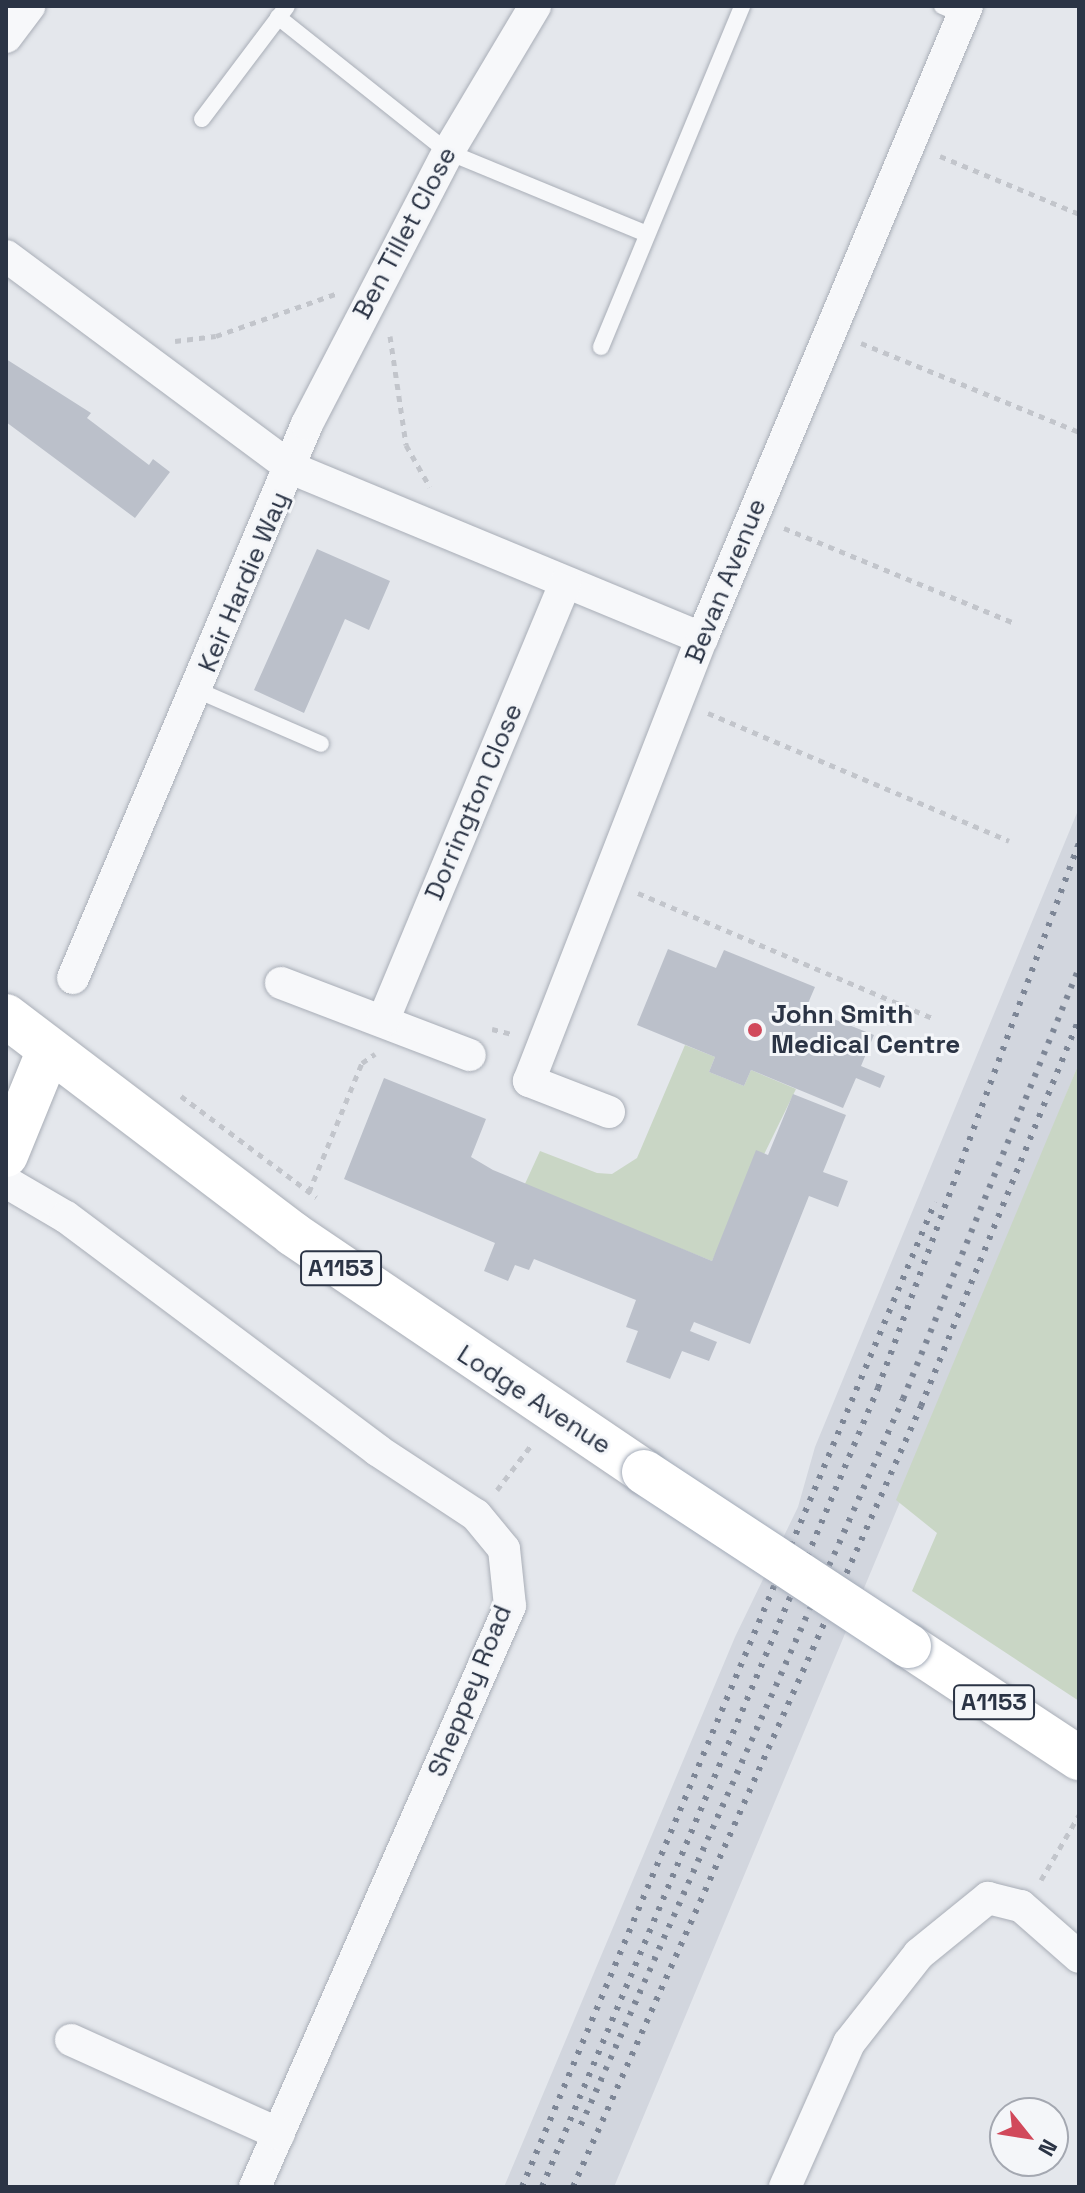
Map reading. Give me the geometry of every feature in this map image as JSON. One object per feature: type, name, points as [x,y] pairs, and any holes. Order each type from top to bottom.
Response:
[{"type":"main road","name":"Lodge Avenue","points":[[6,1016],[48,1052],[416,1321],[1079,1758]]},
{"type":"main road","points":[[6,1155],[48,1052]]},
{"type":"street","points":[[6,37],[29,6]]},
{"type":"street","name":"Ben Tillet Close","points":[[291,468],[371,298],[448,152],[535,6]]},
{"type":"street","name":"Bevan Avenue","points":[[609,1112],[529,1081],[702,638],[910,143],[957,9]]},
{"type":"street","name":"Keir Hardie Way","points":[[6,256],[291,468],[73,978]]},
{"type":"street","points":[[291,468],[702,638]]},
{"type":"street","name":"Dorrington Close","points":[[382,1036],[565,583]]},
{"type":"street","points":[[281,983],[382,1036],[479,1048]]},
{"type":"street","name":"Sheppey Road","points":[[6,1182],[66,1217],[377,1450],[476,1515],[504,1549],[510,1606],[255,2187]]},
{"type":"street","points":[[785,2187],[849,2043],[919,1954],[988,1898],[1021,1906],[1079,1957]]},
{"type":"street","points":[[71,2040],[279,2134]]},
{"type":"lane","points":[[601,347],[742,6]]},
{"type":"lane","points":[[202,119],[283,12],[448,152],[647,234]]},
{"type":"lane","points":[[197,690],[321,744]]},
{"type":"path","points":[[910,143],[1079,214]]},
{"type":"path","points":[[172,341],[216,336],[346,290],[371,298],[386,308],[406,445],[432,491]]},
{"type":"path","points":[[831,330],[1079,432]]},
{"type":"path","points":[[753,516],[1012,622]]},
{"type":"path","points":[[679,701],[1009,841]]},
{"type":"path","points":[[609,881],[935,1019]]},
{"type":"path","points":[[479,1048],[493,1027],[543,1044]]},
{"type":"path","points":[[309,1192],[362,1063],[382,1036]]},
{"type":"path","points":[[490,1499],[524,1456]]},
{"type":"path","points":[[1039,1883],[1079,1815]]},
{"type":"shaded area","points":[[1079,808],[1079,1063],[900,1502],[614,2187],[504,2187],[735,1637],[798,1507],[815,1447]]},
{"type":"green space","points":[[685,1045],[715,1057],[709,1072],[744,1086],[751,1070],[796,1089],[712,1261],[524,1186],[540,1151],[597,1173],[612,1174],[637,1158]]},
{"type":"green space","points":[[1079,1063],[1079,1701],[912,1591],[937,1533],[896,1500]]},
{"type":"building","points":[[6,359],[91,413],[87,418],[149,465],[153,459],[170,472],[135,518],[6,422]]},
{"type":"building","points":[[317,549],[390,581],[369,630],[345,619],[304,713],[254,690]]},
{"type":"building","name":"John Smith Medical Centre","points":[[668,949],[716,968],[724,950],[815,987],[806,1008],[874,1035],[861,1066],[885,1076],[880,1088],[856,1078],[843,1108],[751,1070],[744,1086],[709,1072],[715,1057],[637,1025]]},
{"type":"building","points":[[384,1078],[486,1119],[471,1157],[493,1170],[712,1261],[756,1150],[768,1155],[793,1094],[846,1115],[823,1172],[848,1181],[838,1207],[809,1196],[750,1344],[694,1322],[690,1331],[717,1342],[709,1361],[682,1351],[670,1379],[626,1362],[638,1331],[626,1327],[636,1300],[534,1259],[529,1270],[515,1265],[508,1281],[484,1271],[495,1243],[344,1179]]},
{"type":"railway","points":[[542,2187],[878,1388],[1079,843]]},
{"type":"railway","points":[[581,2125],[903,1399],[1079,967]]},
{"type":"railway","points":[[573,2187],[921,1406],[1079,1018]]},
{"type":"railway","points":[[522,2187],[935,1202]]},
{"type":"place","name":"John Smith Medical Centre","points":[[755,1030]]}]
